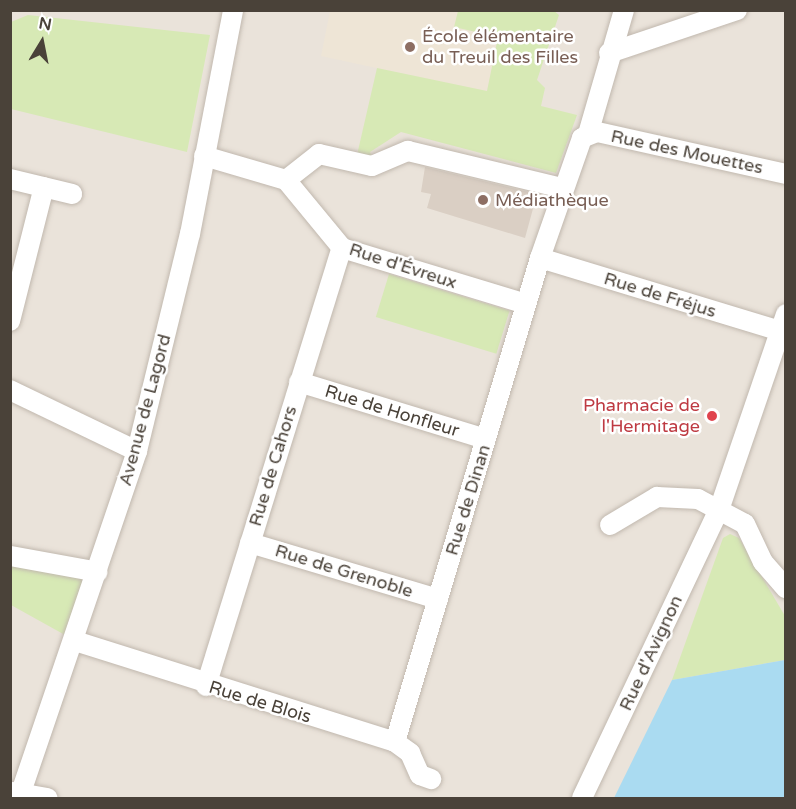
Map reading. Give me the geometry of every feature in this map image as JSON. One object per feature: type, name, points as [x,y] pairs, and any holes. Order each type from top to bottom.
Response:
[{"type":"street","name":"Avenue de Lagord","points":[[18,794],[75,641],[137,451],[204,156],[233,10]]},
{"type":"street","name":"Rue de Dinan","points":[[394,742],[540,258],[578,144],[588,134],[609,53],[624,10]]},
{"type":"street","points":[[609,53],[736,10]]},
{"type":"street","name":"Rue des Mouettes","points":[[588,134],[786,174]]},
{"type":"street","points":[[204,156],[286,180],[319,154],[372,165],[408,151],[562,188]]},
{"type":"street","points":[[10,178],[72,194]]},
{"type":"street","name":"Rue d'Évreux","points":[[286,180],[342,248],[526,304]]},
{"type":"street","points":[[10,321],[44,187]]},
{"type":"street","name":"Rue de Cahors","points":[[206,686],[342,248]]},
{"type":"street","name":"Rue de Fréjus","points":[[540,258],[783,322]]},
{"type":"street","name":"Rue d'Avignon","points":[[582,798],[720,507],[783,322]]},
{"type":"street","name":"Rue de Honfleur","points":[[299,382],[486,439]]},
{"type":"street","points":[[10,390],[137,451]]},
{"type":"street","points":[[610,525],[670,494],[720,507],[745,524],[764,562],[786,588]]},
{"type":"street","name":"Rue de Grenoble","points":[[250,543],[438,599]]},
{"type":"street","points":[[10,556],[98,572]]},
{"type":"street","name":"Rue de Blois","points":[[75,641],[206,686],[394,742],[410,753],[420,775],[431,779]]},
{"type":"street","points":[[18,794],[47,798]]},
{"type":"shaded area","points":[[10,11],[785,11],[785,798],[10,798]]},
{"type":"shaded area","name":"École élémentaire du Treuil des Filles","points":[[330,11],[458,11],[455,27],[499,37],[487,92],[321,56]]},
{"type":"green space","points":[[553,10],[559,15],[537,80],[545,88],[541,106],[577,115],[556,173],[401,132],[370,152],[373,160],[357,155],[377,68],[487,91],[498,37],[454,27],[458,11]]},
{"type":"green space","points":[[28,15],[210,35],[187,152],[11,109],[11,22]]},
{"type":"green space","points":[[389,274],[509,311],[496,354],[376,317]]},
{"type":"green space","points":[[730,534],[739,538],[785,616],[785,660],[672,680],[723,538]]},
{"type":"green space","points":[[10,562],[86,577],[65,635],[11,605]]},
{"type":"water","points":[[785,660],[785,798],[614,798],[672,680]]},
{"type":"building","name":"Médiathèque","points":[[425,167],[537,194],[525,238],[427,208],[431,194],[421,192]]},
{"type":"place","name":"École élémentaire du Treuil des Filles","points":[[410,47]]},
{"type":"place","name":"Médiathèque","points":[[483,200]]},
{"type":"place","name":"Pharmacie de l'Hermitage","points":[[712,416]]}]
